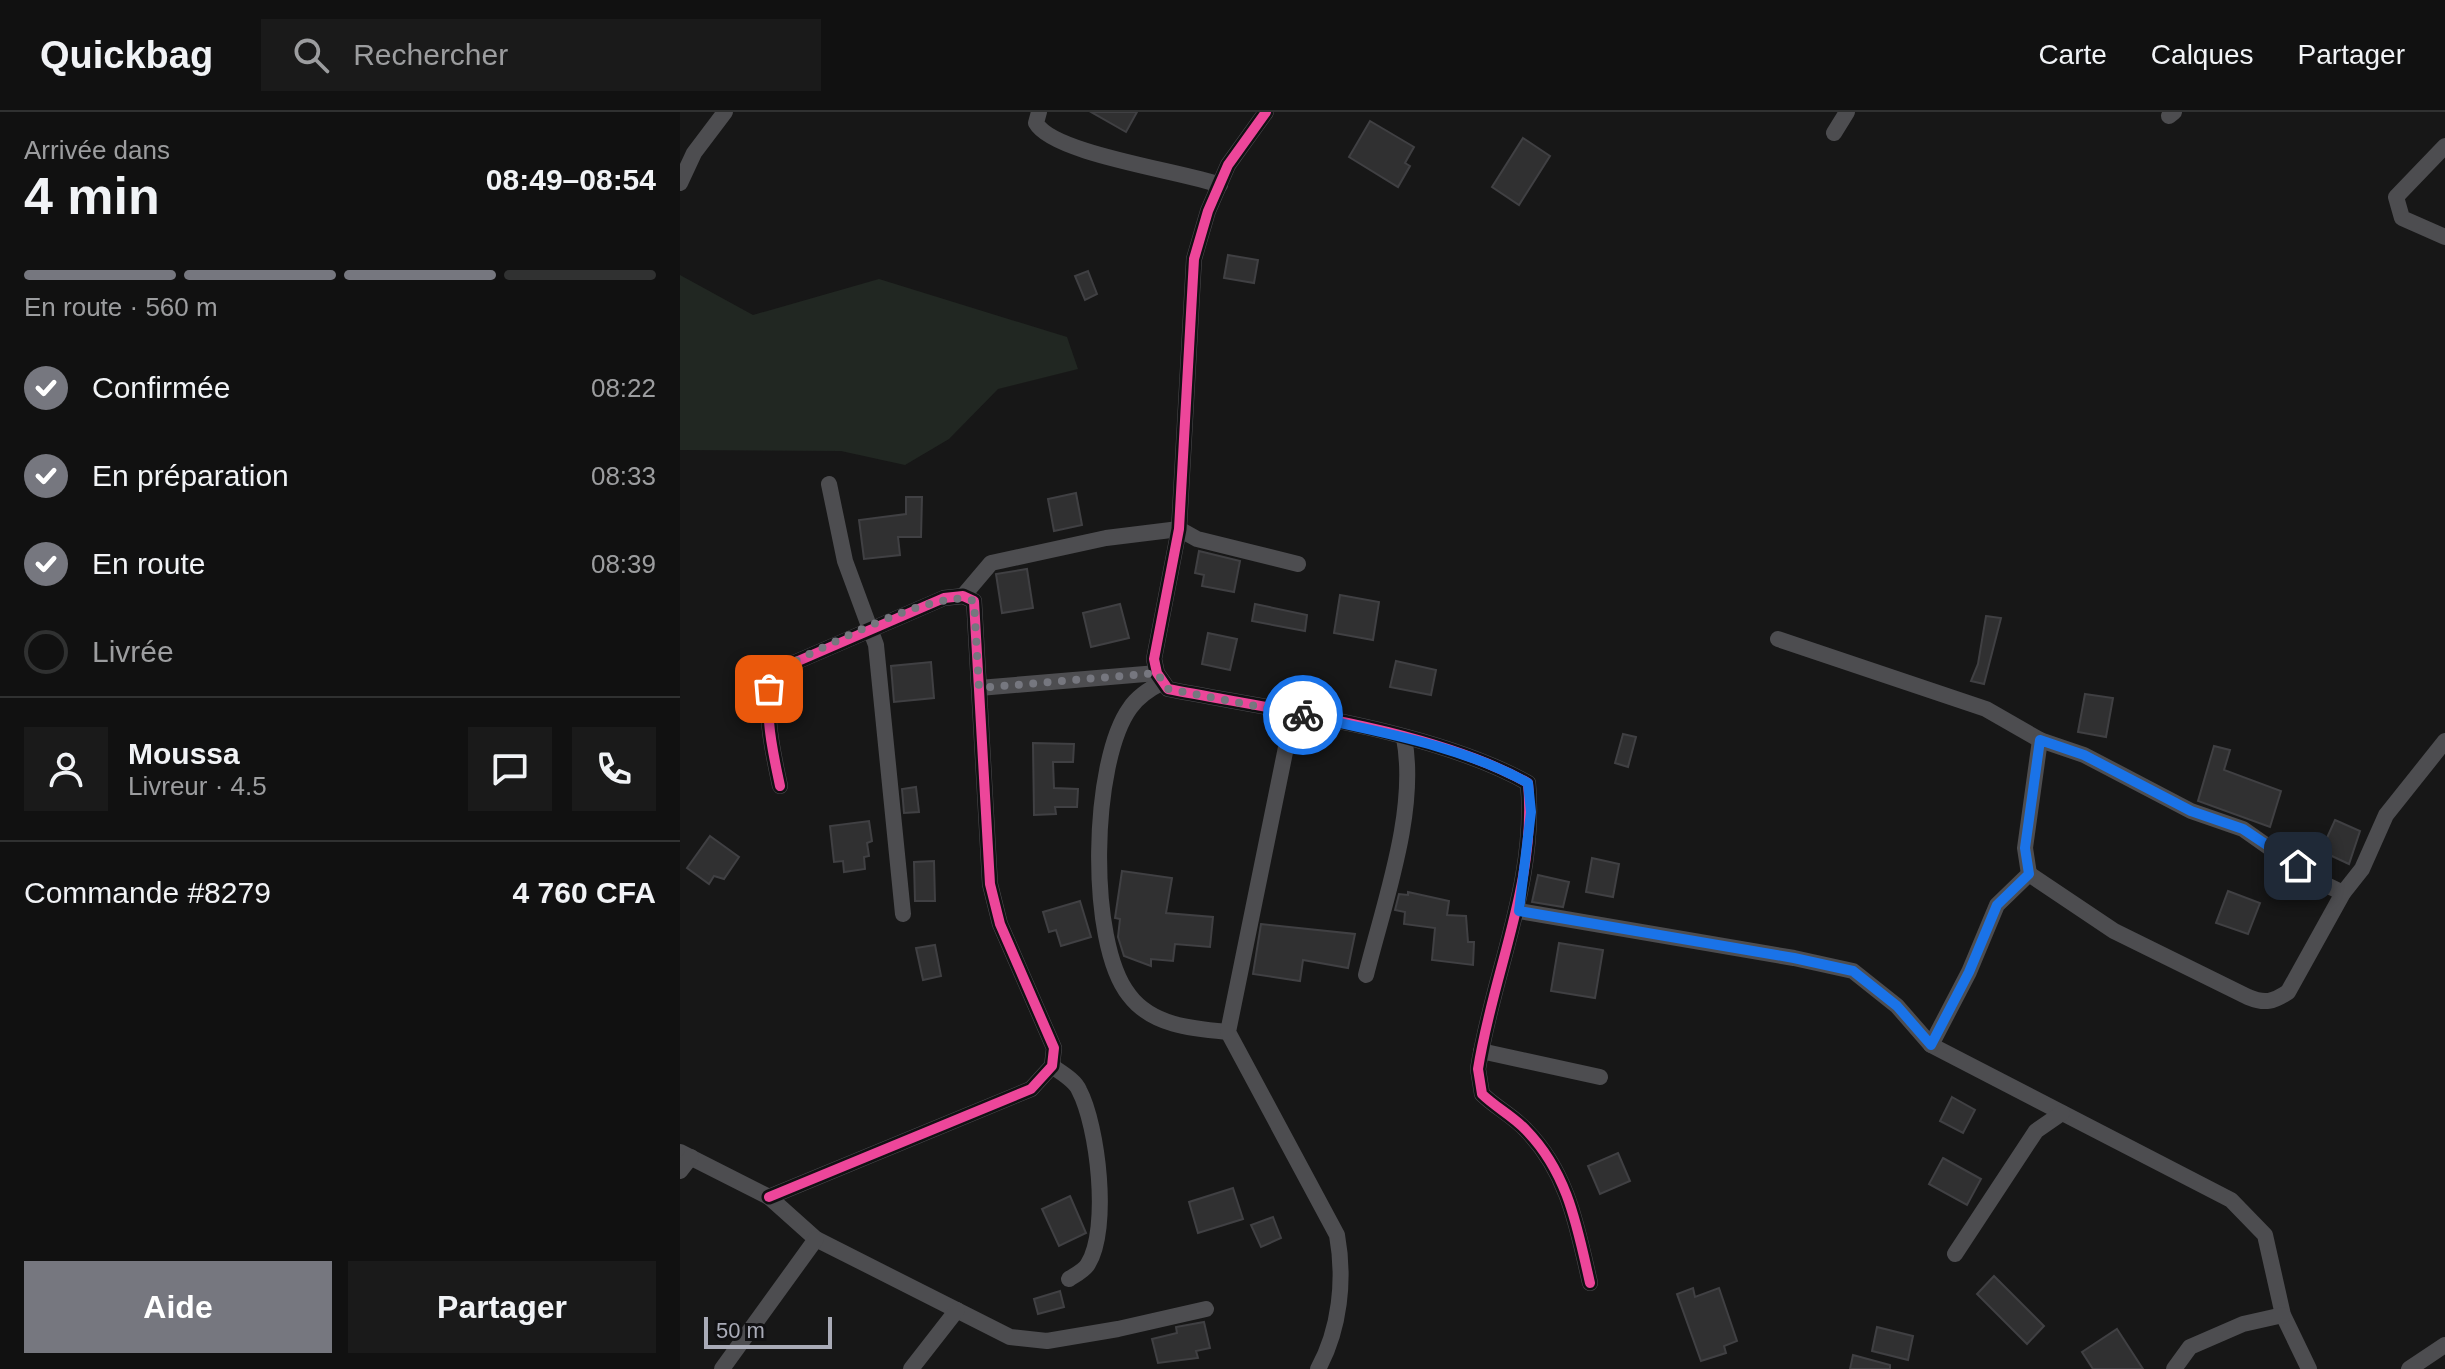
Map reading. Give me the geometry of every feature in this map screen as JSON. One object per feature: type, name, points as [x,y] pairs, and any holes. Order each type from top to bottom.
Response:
[{"type":"street","points":[[680,183],[694,153],[725,112]]},
{"type":"street","points":[[1039,112],[1036,123],[1041,131],[1056,139],[1135,165],[1191,174],[1220,185]]},
{"type":"street","points":[[1266,112],[1228,165],[1194,259],[1179,529],[1154,659],[1168,689],[1404,738],[1501,768],[1528,783],[1531,812],[1519,911],[1478,1069],[1482,1094],[1524,1127],[1550,1158],[1570,1196],[1590,1283]]},
{"type":"street","points":[[1834,133],[1847,112]]},
{"type":"street","points":[[2445,146],[2396,197],[2402,218],[2445,237]]},
{"type":"street","points":[[829,484],[845,561],[876,645],[903,914]]},
{"type":"street","points":[[963,596],[991,563],[1106,538],[1179,529],[1197,539],[1298,564]]},
{"type":"street","points":[[769,1197],[1031,1089],[1052,1066],[1054,1048],[1000,924],[990,884],[974,601],[963,596],[944,598],[869,627],[775,671],[769,689],[768,721],[780,786]]},
{"type":"street","points":[[1778,639],[1986,709],[2040,740],[2084,755],[2191,811],[2243,829],[2314,879],[2343,893]]},
{"type":"street","points":[[979,688],[1160,677]]},
{"type":"street","points":[[1160,677],[1130,708],[1110,760],[1098,854],[1100,908],[1109,959],[1129,997],[1157,1016],[1181,1028],[1228,1032]]},
{"type":"street","points":[[1293,713],[1228,1032],[1337,1235],[1342,1265],[1338,1303],[1333,1332],[1318,1369]]},
{"type":"street","points":[[1366,975],[1399,843],[1409,765],[1404,738]]},
{"type":"street","points":[[2040,740],[2025,848],[2029,874],[2114,931],[2264,1003],[2288,992],[2343,893],[2362,869],[2386,815],[2445,741]]},
{"type":"street","points":[[1931,1045],[1969,972],[1997,905],[2029,874]]},
{"type":"street","points":[[1519,911],[1853,971],[1897,1006],[1931,1045],[2231,1200],[2265,1235],[2283,1315],[2309,1369]]},
{"type":"street","points":[[1481,1051],[1600,1077]]},
{"type":"street","points":[[1052,1066],[1079,1088],[1095,1147],[1100,1193],[1100,1222],[1088,1266],[1069,1279]]},
{"type":"street","points":[[1955,1254],[2036,1131],[2062,1113]]},
{"type":"street","points":[[680,1171],[686,1155],[769,1197],[816,1239],[1010,1337],[1047,1341],[1206,1309]]},
{"type":"street","points":[[722,1369],[816,1239]]},
{"type":"street","points":[[911,1369],[957,1310]]},
{"type":"street","points":[[2174,1369],[2190,1347],[2243,1324],[2283,1315]]},
{"type":"street","points":[[2409,1369],[2445,1345]]},
{"type":"shaded area","points":[[680,275],[753,315],[879,279],[1067,337],[1078,369],[998,389],[949,439],[905,465],[841,451],[680,450]]},
{"type":"building","points":[[1091,112],[1137,112],[1126,132]]},
{"type":"building","points":[[1370,121],[1414,147],[1405,163],[1410,166],[1398,187],[1349,157]]},
{"type":"building","points":[[1523,138],[1550,156],[1519,205],[1492,187]]},
{"type":"building","points":[[1228,255],[1258,260],[1254,283],[1224,278]]},
{"type":"building","points":[[1088,271],[1097,294],[1085,300],[1075,276]]},
{"type":"building","points":[[1076,493],[1082,525],[1054,531],[1048,499]]},
{"type":"building","points":[[906,497],[922,497],[921,537],[898,537],[900,555],[864,559],[859,520],[906,514]]},
{"type":"building","points":[[1199,551],[1240,561],[1234,592],[1202,586],[1204,575],[1195,573]]},
{"type":"building","points":[[1027,569],[1033,608],[1002,613],[996,574]]},
{"type":"building","points":[[1340,595],[1379,602],[1373,640],[1334,633]]},
{"type":"building","points":[[1120,604],[1129,638],[1091,647],[1083,613]]},
{"type":"building","points":[[1255,604],[1307,615],[1305,631],[1252,621]]},
{"type":"building","points":[[1986,616],[2001,618],[1984,684],[1971,681],[1978,664]]},
{"type":"building","points":[[1208,633],[1237,639],[1230,670],[1202,664]]},
{"type":"building","points":[[1396,661],[1436,670],[1431,695],[1390,687]]},
{"type":"building","points":[[931,662],[934,698],[894,702],[891,666]]},
{"type":"building","points":[[2085,694],[2113,698],[2106,737],[2078,732]]},
{"type":"building","points":[[1623,734],[1636,737],[1628,767],[1615,763]]},
{"type":"building","points":[[1033,743],[1074,744],[1073,762],[1053,762],[1054,788],[1078,789],[1077,807],[1055,807],[1056,814],[1034,815]]},
{"type":"building","points":[[2214,746],[2230,750],[2224,770],[2281,791],[2270,827],[2198,801]]},
{"type":"building","points":[[916,787],[919,812],[904,813],[902,789]]},
{"type":"building","points":[[2335,820],[2360,831],[2349,864],[2321,851]]},
{"type":"building","points":[[869,821],[872,841],[867,843],[869,856],[864,857],[865,869],[844,872],[843,861],[834,862],[830,826]]},
{"type":"building","points":[[710,836],[739,857],[724,879],[714,876],[709,884],[687,868]]},
{"type":"building","points":[[1592,858],[1619,864],[1613,897],[1586,892]]},
{"type":"building","points":[[934,861],[935,901],[915,901],[914,862]]},
{"type":"building","points":[[1122,871],[1172,878],[1166,913],[1213,917],[1210,947],[1175,944],[1173,961],[1151,959],[1151,966],[1124,956],[1118,937],[1120,919],[1115,918]]},
{"type":"building","points":[[1538,875],[1569,882],[1563,907],[1532,902]]},
{"type":"building","points":[[2228,891],[2260,903],[2248,934],[2216,923]]},
{"type":"building","points":[[1408,892],[1449,901],[1447,915],[1466,916],[1468,942],[1474,942],[1473,965],[1432,960],[1435,928],[1404,924],[1405,912],[1395,910],[1399,894],[1408,895]]},
{"type":"building","points":[[1080,901],[1091,937],[1061,946],[1056,930],[1049,932],[1043,912]]},
{"type":"building","points":[[1261,924],[1355,934],[1348,968],[1303,960],[1300,981],[1253,974]]},
{"type":"building","points":[[1559,943],[1603,950],[1595,998],[1551,991]]},
{"type":"building","points":[[935,945],[941,976],[923,980],[916,948]]},
{"type":"building","points":[[1952,1097],[1975,1110],[1963,1133],[1940,1121]]},
{"type":"building","points":[[1618,1153],[1630,1181],[1600,1194],[1588,1166]]},
{"type":"building","points":[[1943,1158],[1981,1179],[1967,1205],[1929,1184]]},
{"type":"building","points":[[1233,1188],[1243,1219],[1198,1233],[1189,1202]]},
{"type":"building","points":[[1070,1196],[1086,1233],[1059,1246],[1042,1209]]},
{"type":"building","points":[[1273,1217],[1281,1238],[1261,1247],[1251,1225]]},
{"type":"building","points":[[1994,1276],[2044,1326],[2027,1344],[1977,1294]]},
{"type":"building","points":[[1693,1288],[1695,1297],[1719,1288],[1737,1341],[1724,1346],[1726,1353],[1701,1361],[1677,1294]]},
{"type":"building","points":[[1060,1291],[1064,1307],[1038,1314],[1034,1299]]},
{"type":"building","points":[[1204,1322],[1210,1348],[1196,1351],[1198,1358],[1158,1363],[1152,1339],[1177,1333],[1176,1327]]},
{"type":"building","points":[[1877,1327],[1913,1336],[1908,1360],[1872,1351]]},
{"type":"building","points":[[2117,1329],[2143,1369],[2093,1369],[2082,1352]]},
{"type":"building","points":[[1853,1355],[1890,1365],[1890,1369],[1850,1369]]},
{"type":"cycle path","points":[[1266,112],[1228,165],[1208,211],[1194,259],[1179,529],[1154,659],[1157,673],[1168,689],[1305,714],[1401,736],[1447,749],[1528,783],[1529,820],[1520,892],[1478,1069],[1482,1094],[1526,1130],[1552,1164],[1569,1201],[1590,1283]]},
{"type":"cycle path","points":[[769,1197],[1031,1089],[1052,1066],[1054,1048],[1000,924],[990,884],[974,601],[963,596],[944,598],[775,671],[769,714],[771,743],[780,786]]},
{"type":"way so far","points":[[769,689],[775,671],[869,627],[944,598],[963,596],[974,601],[979,688],[1157,673],[1168,689],[1303,715]]},
{"type":"route","points":[[1303,715],[1404,738],[1501,768],[1528,783],[1531,812],[1519,911],[1853,971],[1897,1006],[1931,1045],[1969,972],[1997,905],[2029,874],[2025,848],[2040,740],[2084,755],[2191,811],[2243,829],[2298,866]]}]
